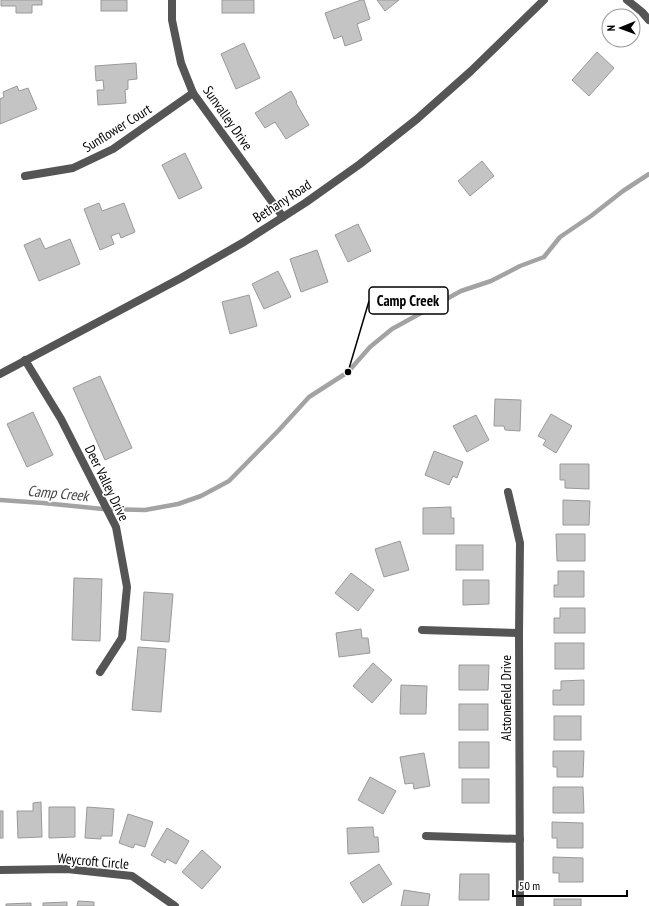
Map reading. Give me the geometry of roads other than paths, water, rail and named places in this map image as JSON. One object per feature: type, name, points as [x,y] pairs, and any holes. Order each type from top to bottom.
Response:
[{"type":"street","name":"Sunvalley Drive","points":[[172,0],[172,20],[181,63],[193,93],[283,217]]},
{"type":"street","name":"Bethany Road","points":[[0,374],[181,278],[244,242],[305,203],[360,164],[417,118],[471,71],[544,0]]},
{"type":"street","points":[[627,0],[642,12],[649,20]]},
{"type":"street","name":"Sunflower Court","points":[[25,176],[73,168],[113,149],[193,93]]},
{"type":"street","name":"Deer Valley Drive","points":[[25,360],[61,419],[116,527],[126,587],[122,638],[100,672]]},
{"type":"street","name":"Alstonefield Drive","points":[[508,492],[520,543],[520,906]]},
{"type":"street","points":[[422,630],[519,633]]},
{"type":"street","points":[[426,836],[520,839]]},
{"type":"street","name":"Weycroft Circle","points":[[0,870],[67,869],[132,876],[175,906]]},
{"type":"waterway","name":"Camp Creek","points":[[0,500],[103,509],[145,510],[178,504],[201,496],[229,481],[309,397],[348,372],[370,347],[392,329],[461,291],[491,281],[520,266],[544,257],[560,237],[649,174]]},
{"type":"place","name":"Camp Creek","points":[[348,372]]}]
